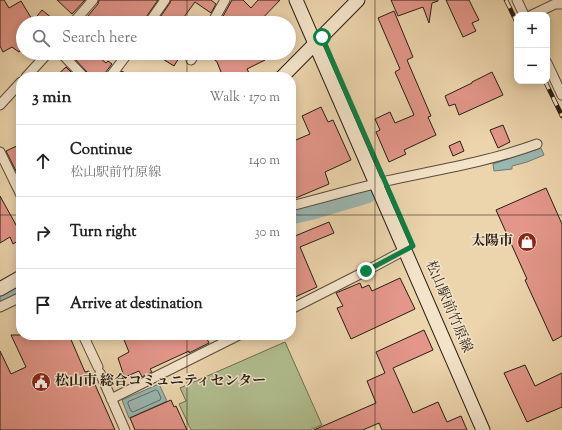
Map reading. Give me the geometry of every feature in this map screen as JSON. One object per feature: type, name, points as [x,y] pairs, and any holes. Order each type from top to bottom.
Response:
[{"type":"street","points":[[79,16],[93,0]]},
{"type":"street","points":[[154,16],[165,0]]},
{"type":"street","points":[[216,16],[224,0]]},
{"type":"street","name":"松山駅前竹原線","points":[[296,0],[318,40],[409,248],[493,430]]},
{"type":"street","name":"松山駅前竹原線","points":[[305,0],[318,40]]},
{"type":"street","points":[[287,72],[358,0]]},
{"type":"street","points":[[516,0],[522,12]]},
{"type":"street","points":[[538,12],[555,4],[562,4]]},
{"type":"street","points":[[31,72],[42,60]]},
{"type":"street","points":[[68,60],[79,72]]},
{"type":"street","points":[[114,72],[123,60]]},
{"type":"street","points":[[550,69],[562,95]]},
{"type":"street","points":[[0,105],[16,87]]},
{"type":"street","points":[[296,205],[380,183],[491,159],[537,144]]},
{"type":"street","points":[[0,152],[16,185]]},
{"type":"street","points":[[296,306],[409,248]]},
{"type":"street","name":"松山駅前竹原線","points":[[409,248],[483,430]]},
{"type":"street","points":[[0,288],[16,280]]},
{"type":"street","points":[[0,307],[16,299]]},
{"type":"street","points":[[85,340],[125,430]]},
{"type":"street","points":[[112,399],[229,340]]},
{"type":"green space","points":[[285,342],[322,425],[310,430],[191,430],[179,404],[186,401],[180,388]]},
{"type":"water","points":[[541,148],[544,155],[512,166],[512,169],[494,171],[493,164]]},
{"type":"water","points":[[365,191],[368,197],[301,215],[300,209]]},
{"type":"water","points":[[16,287],[16,295],[0,303],[0,295]]},
{"type":"water","points":[[159,384],[167,401],[129,418],[122,400]]},
{"type":"building","points":[[0,0],[4,0],[9,8],[21,1],[30,16],[16,16],[16,50],[12,47],[3,52],[0,46]]},
{"type":"building","points":[[57,0],[85,0],[72,14]]},
{"type":"building","points":[[99,0],[158,0],[147,16],[88,16],[98,4]]},
{"type":"building","points":[[171,0],[211,0],[216,4],[211,13],[195,2],[185,16],[161,16]]},
{"type":"building","points":[[232,0],[243,0],[251,8],[258,0],[280,0],[265,16],[223,16]]},
{"type":"building","points":[[391,0],[438,1],[432,3],[429,23],[423,7],[398,16]]},
{"type":"building","points":[[446,0],[469,0],[479,20],[472,23],[476,31],[463,37]]},
{"type":"building","points":[[42,10],[49,16],[37,16]]},
{"type":"building","points":[[394,11],[413,57],[407,60],[431,116],[428,117],[436,135],[404,150],[406,154],[389,162],[376,132],[380,130],[375,119],[390,112],[395,123],[414,115],[395,72],[400,69],[378,18]]},
{"type":"building","points":[[76,60],[102,60],[106,63],[108,61],[112,64],[106,72],[87,72]]},
{"type":"building","points":[[164,60],[178,60],[174,66]]},
{"type":"building","points":[[215,60],[265,60],[247,69],[248,72],[221,72]]},
{"type":"building","points":[[66,67],[71,72],[60,72]]},
{"type":"building","points":[[492,72],[503,95],[459,115],[455,104],[449,106],[445,96]]},
{"type":"building","points":[[321,107],[328,122],[333,120],[351,160],[325,172],[329,184],[296,198],[296,140],[310,134],[302,116]]},
{"type":"building","points":[[503,125],[510,142],[498,148],[490,130]]},
{"type":"building","points":[[460,141],[464,151],[453,156],[449,146]]},
{"type":"building","points":[[16,146],[16,171],[6,151]]},
{"type":"building","points":[[546,188],[562,224],[562,336],[553,341],[525,280],[527,279],[496,210]]},
{"type":"building","points":[[0,196],[16,225],[16,242],[13,244],[10,237],[0,243]]},
{"type":"building","points":[[329,222],[334,233],[300,247],[317,287],[296,297],[296,236]]},
{"type":"building","points":[[400,278],[415,309],[351,339],[337,308],[343,306],[336,293],[360,283],[362,288],[369,285],[372,291]]},
{"type":"building","points":[[424,330],[433,350],[393,368],[413,413],[438,402],[447,422],[461,416],[467,430],[382,430],[379,423],[363,430],[314,430],[376,403],[367,381],[385,373],[376,352]]},
{"type":"building","name":"松山市 総合コミュニティセンター","points":[[11,335],[16,335],[16,340],[71,340],[85,372],[89,371],[115,430],[0,430],[0,351],[11,374],[26,367]]},
{"type":"building","points":[[124,340],[208,340],[209,343],[150,369],[152,372],[142,377],[139,371],[125,377],[118,358],[129,352]]},
{"type":"building","points":[[525,365],[535,386],[562,373],[562,407],[527,422],[504,373]]},
{"type":"building","points":[[171,400],[174,407],[176,406],[187,430],[135,430],[130,418]]},
{"type":"waterway","points":[[296,214],[367,194]]},
{"type":"railway","points":[[506,0],[514,17]]},
{"type":"railway","points":[[546,84],[562,116]]},
{"type":"place","name":"太陽市","points":[[527,242]]},
{"type":"place","name":"松山市 総合コミュニティセンター","points":[[41,382]]},
{"type":"route","points":[[322,37],[413,246],[366,271]]}]
